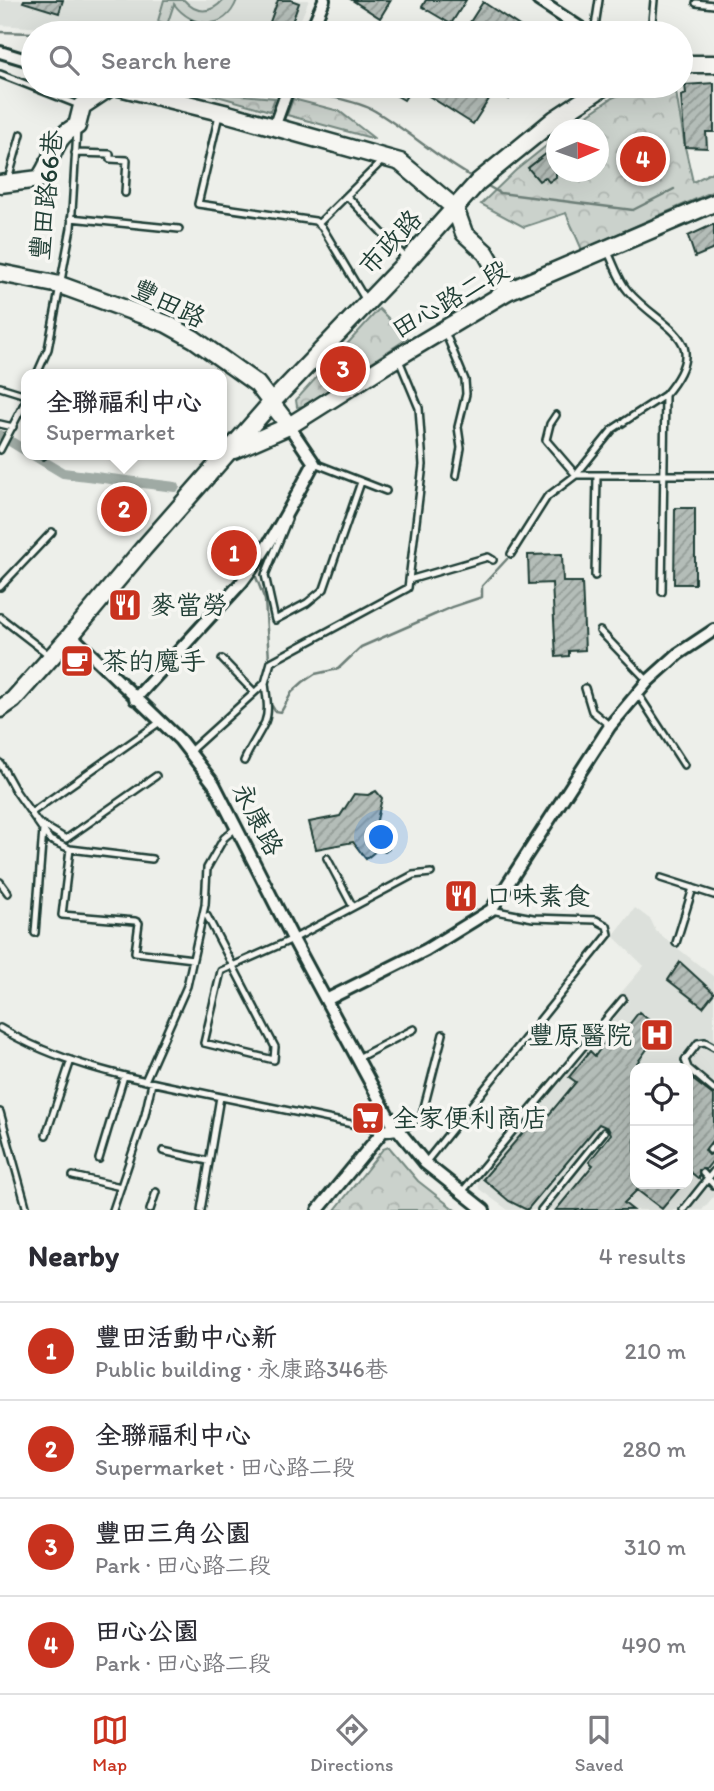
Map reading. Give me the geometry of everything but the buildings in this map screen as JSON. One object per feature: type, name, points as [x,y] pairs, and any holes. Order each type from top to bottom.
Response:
[{"type":"street","points":[[315,21],[324,0]]},
{"type":"street","points":[[538,0],[570,21]]},
{"type":"street","points":[[0,52],[21,58]]},
{"type":"street","points":[[693,64],[714,64]]},
{"type":"street","name":"豐田路66巷","points":[[77,127],[82,106],[94,98]]},
{"type":"street","points":[[162,98],[400,163],[455,208],[464,233],[486,253],[508,291]]},
{"type":"street","points":[[274,127],[285,98]]},
{"type":"street","name":"市政路","points":[[227,447],[408,260],[483,177],[555,119],[587,98]]},
{"type":"street","points":[[4,184],[39,179],[48,168],[57,140],[77,127]]},
{"type":"street","name":"田心路二段","points":[[227,448],[289,426],[508,291],[714,203]]},
{"type":"street","name":"豐田路","points":[[0,273],[60,285],[167,324],[194,339],[257,384],[289,426]]},
{"type":"street","points":[[135,698],[211,617],[253,567],[295,499],[314,463],[289,426]]},
{"type":"street","name":"田心路二段","points":[[0,709],[13,700],[71,635],[216,460]]},
{"type":"street","points":[[326,1000],[426,950],[491,910],[610,726],[648,681],[678,654],[714,630]]},
{"type":"street","name":"永康路","points":[[71,635],[190,751],[214,784],[293,939],[397,1129],[425,1163],[480,1209]]},
{"type":"street","points":[[318,1210],[383,1131],[397,1129]]},
{"type":"lane","points":[[596,21],[599,0]]},
{"type":"lane","points":[[652,21],[654,0]]},
{"type":"lane","points":[[696,3],[714,5]]},
{"type":"lane","points":[[0,74],[21,82]]},
{"type":"lane","points":[[62,98],[82,106]]},
{"type":"lane","points":[[220,112],[198,204],[314,221],[367,301]]},
{"type":"lane","name":"豐田路66巷","points":[[39,369],[48,349],[71,218],[77,127]]},
{"type":"lane","points":[[4,184],[21,134]]},
{"type":"lane","points":[[75,153],[110,154],[110,159],[127,160],[125,193]]},
{"type":"lane","points":[[318,225],[386,158]]},
{"type":"lane","points":[[347,196],[408,260]]},
{"type":"lane","points":[[71,218],[179,229]]},
{"type":"lane","points":[[511,554],[547,497],[576,475],[613,429],[665,395],[692,365],[692,347],[685,337],[627,289],[606,249]]},
{"type":"lane","points":[[444,329],[465,380],[466,394],[458,427],[461,448],[456,476]]},
{"type":"lane","points":[[244,761],[266,720],[268,704],[265,683],[271,662],[408,588],[423,464],[419,408],[398,357]]},
{"type":"lane","points":[[0,387],[21,395]]},
{"type":"lane","points":[[662,592],[665,395]]},
{"type":"lane","points":[[0,450],[21,409]]},
{"type":"lane","points":[[556,415],[550,424],[546,440],[576,475],[714,475]]},
{"type":"lane","points":[[0,424],[13,427]]},
{"type":"lane","points":[[314,463],[386,491]]},
{"type":"lane","points":[[595,576],[597,476]]},
{"type":"lane","points":[[295,499],[265,575],[275,620],[307,603],[324,589],[361,482]]},
{"type":"lane","points":[[0,587],[52,532]]},
{"type":"lane","points":[[409,580],[488,557],[493,560]]},
{"type":"lane","points":[[0,617],[51,657]]},
{"type":"lane","points":[[600,631],[648,681]]},
{"type":"lane","points":[[222,659],[254,692]]},
{"type":"lane","points":[[190,751],[265,683]]},
{"type":"lane","points":[[584,688],[592,711],[610,726]]},
{"type":"lane","points":[[638,694],[684,765]]},
{"type":"lane","points":[[31,813],[160,722]]},
{"type":"lane","points":[[0,763],[50,840],[70,849],[152,859]]},
{"type":"lane","points":[[37,821],[66,838],[156,776]]},
{"type":"lane","points":[[145,1081],[187,986],[205,905],[207,868],[224,838],[237,827]]},
{"type":"lane","points":[[35,933],[43,831]]},
{"type":"lane","points":[[70,849],[62,915],[135,921],[139,923],[135,952],[193,959]]},
{"type":"lane","points":[[327,858],[353,907]]},
{"type":"lane","points":[[207,916],[233,968],[275,1047],[274,1060],[204,1043],[221,971],[233,968],[293,939],[413,875],[431,873]]},
{"type":"lane","points":[[661,878],[714,895]]},
{"type":"lane","points":[[0,882],[8,893]]},
{"type":"lane","points":[[676,943],[693,888]]},
{"type":"lane","points":[[425,1163],[609,934],[607,926],[596,920],[533,918],[491,910]]},
{"type":"lane","points":[[462,1192],[623,999]]},
{"type":"lane","points":[[0,1028],[71,1060],[124,1076],[383,1131]]},
{"type":"lane","points":[[357,1058],[414,1029]]},
{"type":"lane","points":[[397,1129],[411,1125],[422,1115],[443,1034]]},
{"type":"lane","points":[[686,1063],[685,1060],[698,1043],[705,1042],[714,1047]]},
{"type":"lane","points":[[46,1135],[71,1060]]},
{"type":"lane","points":[[693,1072],[714,1090]]},
{"type":"lane","points":[[99,1159],[124,1076]]},
{"type":"lane","points":[[113,1210],[145,1115],[152,1083]]},
{"type":"lane","points":[[201,1210],[220,1097]]},
{"type":"lane","points":[[0,1112],[27,1210]]},
{"type":"lane","points":[[541,1210],[604,1132]]},
{"type":"lane","points":[[163,1151],[208,1161]]},
{"type":"lane","points":[[683,1210],[714,1171]]},
{"type":"lane","points":[[703,1173],[714,1185]]},
{"type":"lane","points":[[73,1176],[121,1188]]},
{"type":"lane","points":[[150,1210],[156,1192]]},
{"type":"shaded area","points":[[0,0],[309,0],[300,21],[21,21],[21,26],[0,25]]},
{"type":"shaded area","name":"豐原醫院","points":[[635,908],[651,920],[656,931],[714,977],[714,1196],[702,1210],[508,1210],[479,1189],[478,1179],[629,1001],[620,994],[644,966],[613,936]]},
{"type":"green space","points":[[164,0],[184,0],[198,10],[209,10],[223,0],[237,0],[232,10],[219,21],[197,21],[181,12],[174,4],[168,21],[158,21]]},
{"type":"green space","points":[[224,98],[275,98],[270,111]]},
{"type":"green space","points":[[612,98],[677,98],[693,182],[714,171],[714,191],[582,250],[566,213],[524,227],[481,204],[546,146],[546,182],[609,182],[609,119],[582,119]]},
{"type":"green space","points":[[293,99],[339,111],[375,139],[287,115]]},
{"type":"green space","points":[[379,309],[408,338],[305,406],[297,407],[296,400]]},
{"type":"green space","points":[[389,1147],[418,1181],[455,1210],[335,1210],[383,1149]]},
{"type":"waterway","points":[[0,32],[21,33]]},
{"type":"waterway","points":[[334,98],[375,111],[474,178]]},
{"type":"waterway","points":[[486,185],[500,193],[633,210],[674,189]]},
{"type":"waterway","points":[[0,435],[21,448]]},
{"type":"waterway","points":[[41,460],[63,473],[175,487]]},
{"type":"waterway","points":[[272,706],[275,711],[281,712],[292,692],[303,682],[315,674],[338,669],[361,647],[452,607],[482,597],[482,586],[507,559]]},
{"type":"waterway","points":[[256,577],[265,600],[269,659]]},
{"type":"place","name":"田心公園","points":[[643,159]]},
{"type":"place","name":"豐田三角公園","points":[[343,369]]},
{"type":"place","name":"全聯福利中心","points":[[124,509]]},
{"type":"place","name":"豐田活動中心新","points":[[234,553]]},
{"type":"place","name":"麥當勞","points":[[125,605]]},
{"type":"place","name":"茶的魔手","points":[[77,661]]},
{"type":"place","name":"口味素食","points":[[461,896]]},
{"type":"place","name":"豐原醫院","points":[[657,1035]]},
{"type":"place","name":"全家便利商店","points":[[368,1118]]}]
